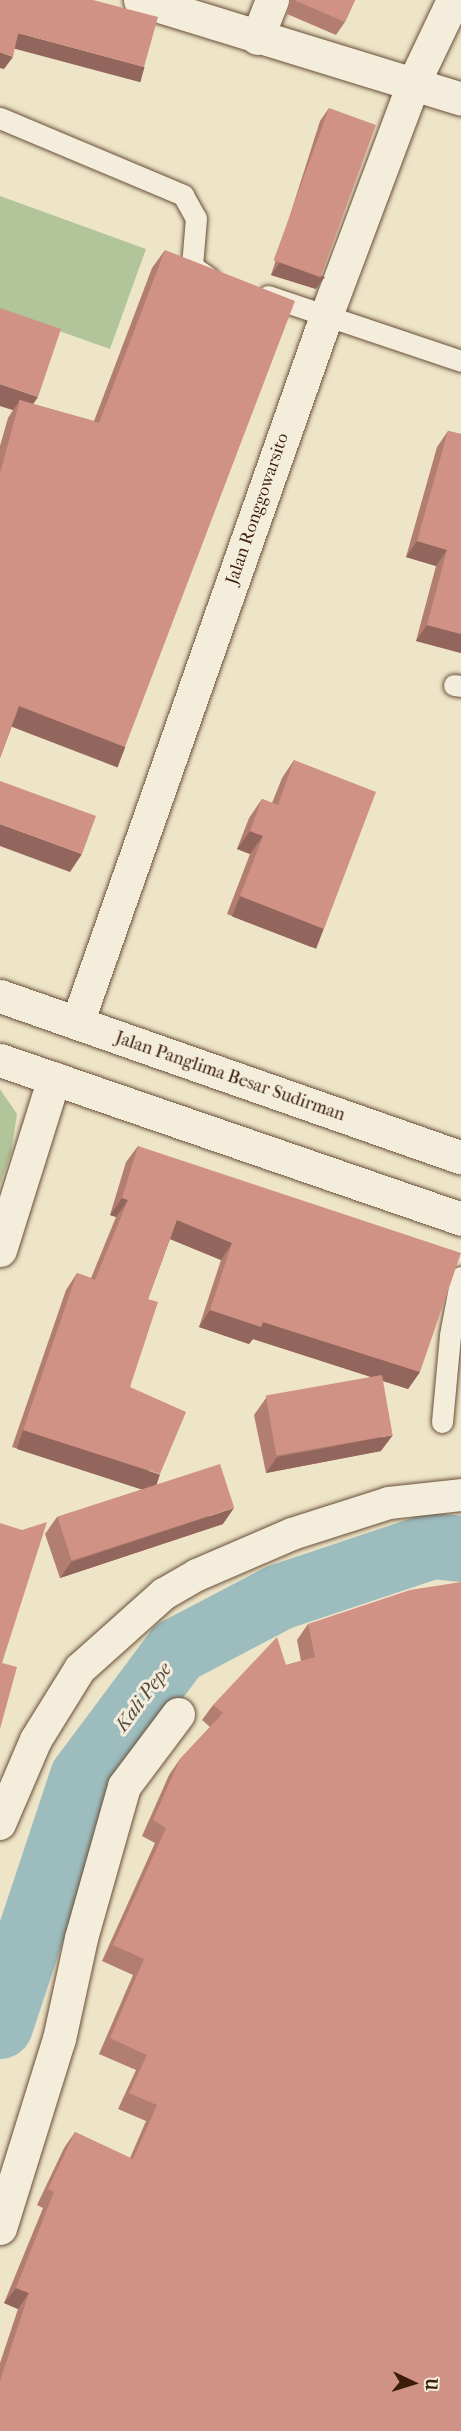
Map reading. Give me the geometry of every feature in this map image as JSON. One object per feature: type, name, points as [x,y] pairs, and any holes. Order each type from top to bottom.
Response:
[{"type":"main road","points":[[140,0],[257,38],[461,99]]},
{"type":"main road","points":[[257,38],[272,0]]},
{"type":"main road","name":"Jalan Ronggowarsito","points":[[77,1023],[327,314],[413,84],[453,0]]},
{"type":"main road","name":"Jalan Panglima Besar Sudirman","points":[[0,996],[461,1157]]},
{"type":"main road","points":[[0,1060],[461,1219]]},
{"type":"main road","points":[[0,1250],[54,1078]]},
{"type":"main road","points":[[0,2228],[59,2039],[84,1928],[124,1786],[178,1714]]},
{"type":"street","points":[[0,1824],[36,1740],[80,1669],[164,1594],[197,1575],[292,1534],[389,1503],[461,1495]]},
{"type":"lane","points":[[0,118],[183,195],[196,218],[192,266],[198,273],[327,314],[461,361]]},
{"type":"lane","points":[[442,1422],[450,1335],[461,1277]]},
{"type":"green space","points":[[0,196],[146,249],[110,349],[0,310]]},
{"type":"green space","points":[[0,1089],[17,1114],[11,1153],[0,1184]]},
{"type":"building","points":[[0,0],[93,0],[158,17],[144,67],[18,33],[13,57],[0,52]]},
{"type":"building","points":[[296,0],[355,0],[345,22]]},
{"type":"building","points":[[329,108],[376,125],[321,277],[274,260]]},
{"type":"building","points":[[165,250],[295,301],[125,747],[19,706],[0,758],[0,473],[20,400],[99,423]]},
{"type":"building","points":[[0,308],[61,329],[38,397],[0,384]]},
{"type":"building","points":[[448,431],[461,434],[461,634],[427,625],[447,550],[417,541]]},
{"type":"building","points":[[294,760],[376,792],[324,929],[240,896],[263,836],[250,831],[262,799],[278,805]]},
{"type":"building","points":[[0,781],[96,816],[82,854],[0,824]]},
{"type":"building","points":[[138,1146],[461,1253],[420,1372],[263,1322],[261,1327],[210,1310],[232,1243],[177,1220],[148,1299],[158,1302],[130,1387],[186,1412],[160,1474],[23,1430],[77,1273],[95,1280],[128,1200],[122,1198]]},
{"type":"building","points":[[382,1375],[393,1435],[276,1456],[266,1395]]},
{"type":"building","points":[[220,1464],[234,1508],[72,1561],[57,1517]]},
{"type":"building","points":[[47,1522],[2,1663],[17,1667],[0,1729],[0,1523],[22,1530]]},
{"type":"building","points":[[461,1582],[461,2431],[0,2431],[0,2381],[29,2293],[16,2288],[54,2192],[48,2189],[75,2132],[133,2159],[157,2105],[129,2093],[147,2055],[110,2038],[144,1959],[113,1945],[166,1828],[153,1820],[180,1759],[223,1713],[213,1705],[277,1637],[286,1665],[315,1657],[308,1624],[410,1590]]},
{"type":"waterway","name":"Kali Pepe","points":[[0,2026],[83,1777],[177,1651],[280,1597],[432,1546],[461,1549]]}]
